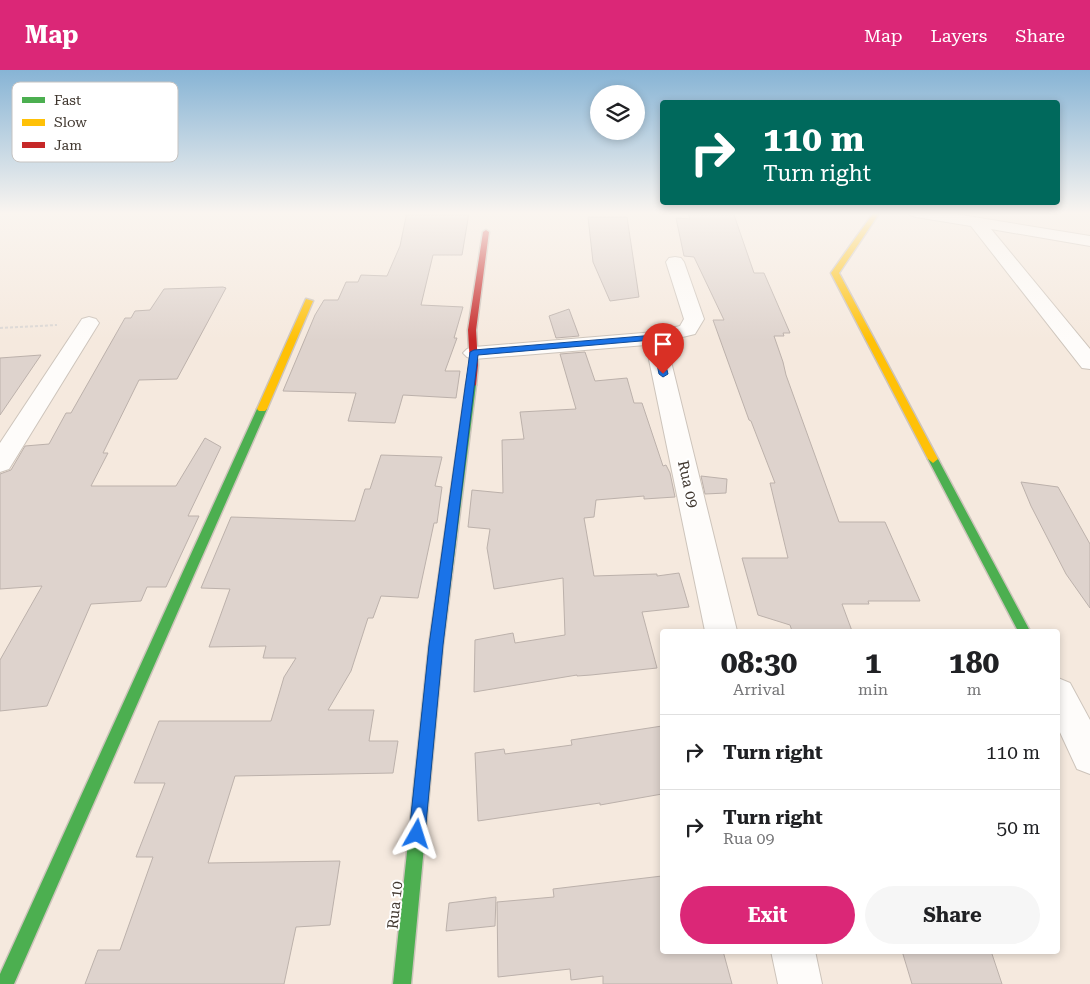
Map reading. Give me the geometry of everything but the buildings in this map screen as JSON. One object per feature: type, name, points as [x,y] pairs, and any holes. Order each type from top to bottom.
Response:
[{"type":"street","name":"Rua 10","points":[[402,984],[436,645],[474,352],[472,330],[483,255]]},
{"type":"street","points":[[848,255],[835,273],[1023,629]]},
{"type":"street","points":[[1002,255],[1090,363]]},
{"type":"street","points":[[474,352],[655,338],[688,330],[694,320],[675,262]]},
{"type":"street","points":[[5,984],[188,578],[309,301]]},
{"type":"street","points":[[0,462],[90,323]]},
{"type":"street","name":"Rua 09","points":[[655,338],[721,629]]},
{"type":"street","points":[[1060,698],[1090,756]]},
{"type":"street","points":[[793,954],[800,984]]},
{"type":"path","points":[[0,328],[90,323]]},
{"type":"traffic: fast","points":[[402,984],[436,645],[471,385]]},
{"type":"traffic: fast","points":[[5,984],[262,409]]},
{"type":"traffic: fast","points":[[933,459],[1023,629]]},
{"type":"traffic: slow","points":[[848,255],[835,273],[933,459]]},
{"type":"traffic: slow","points":[[262,409],[309,301]]},
{"type":"traffic: jam","points":[[471,385],[474,365],[472,330],[483,255]]},
{"type":"route","points":[[417,834],[436,645],[474,365],[474,352],[655,338],[663,374]]}]
